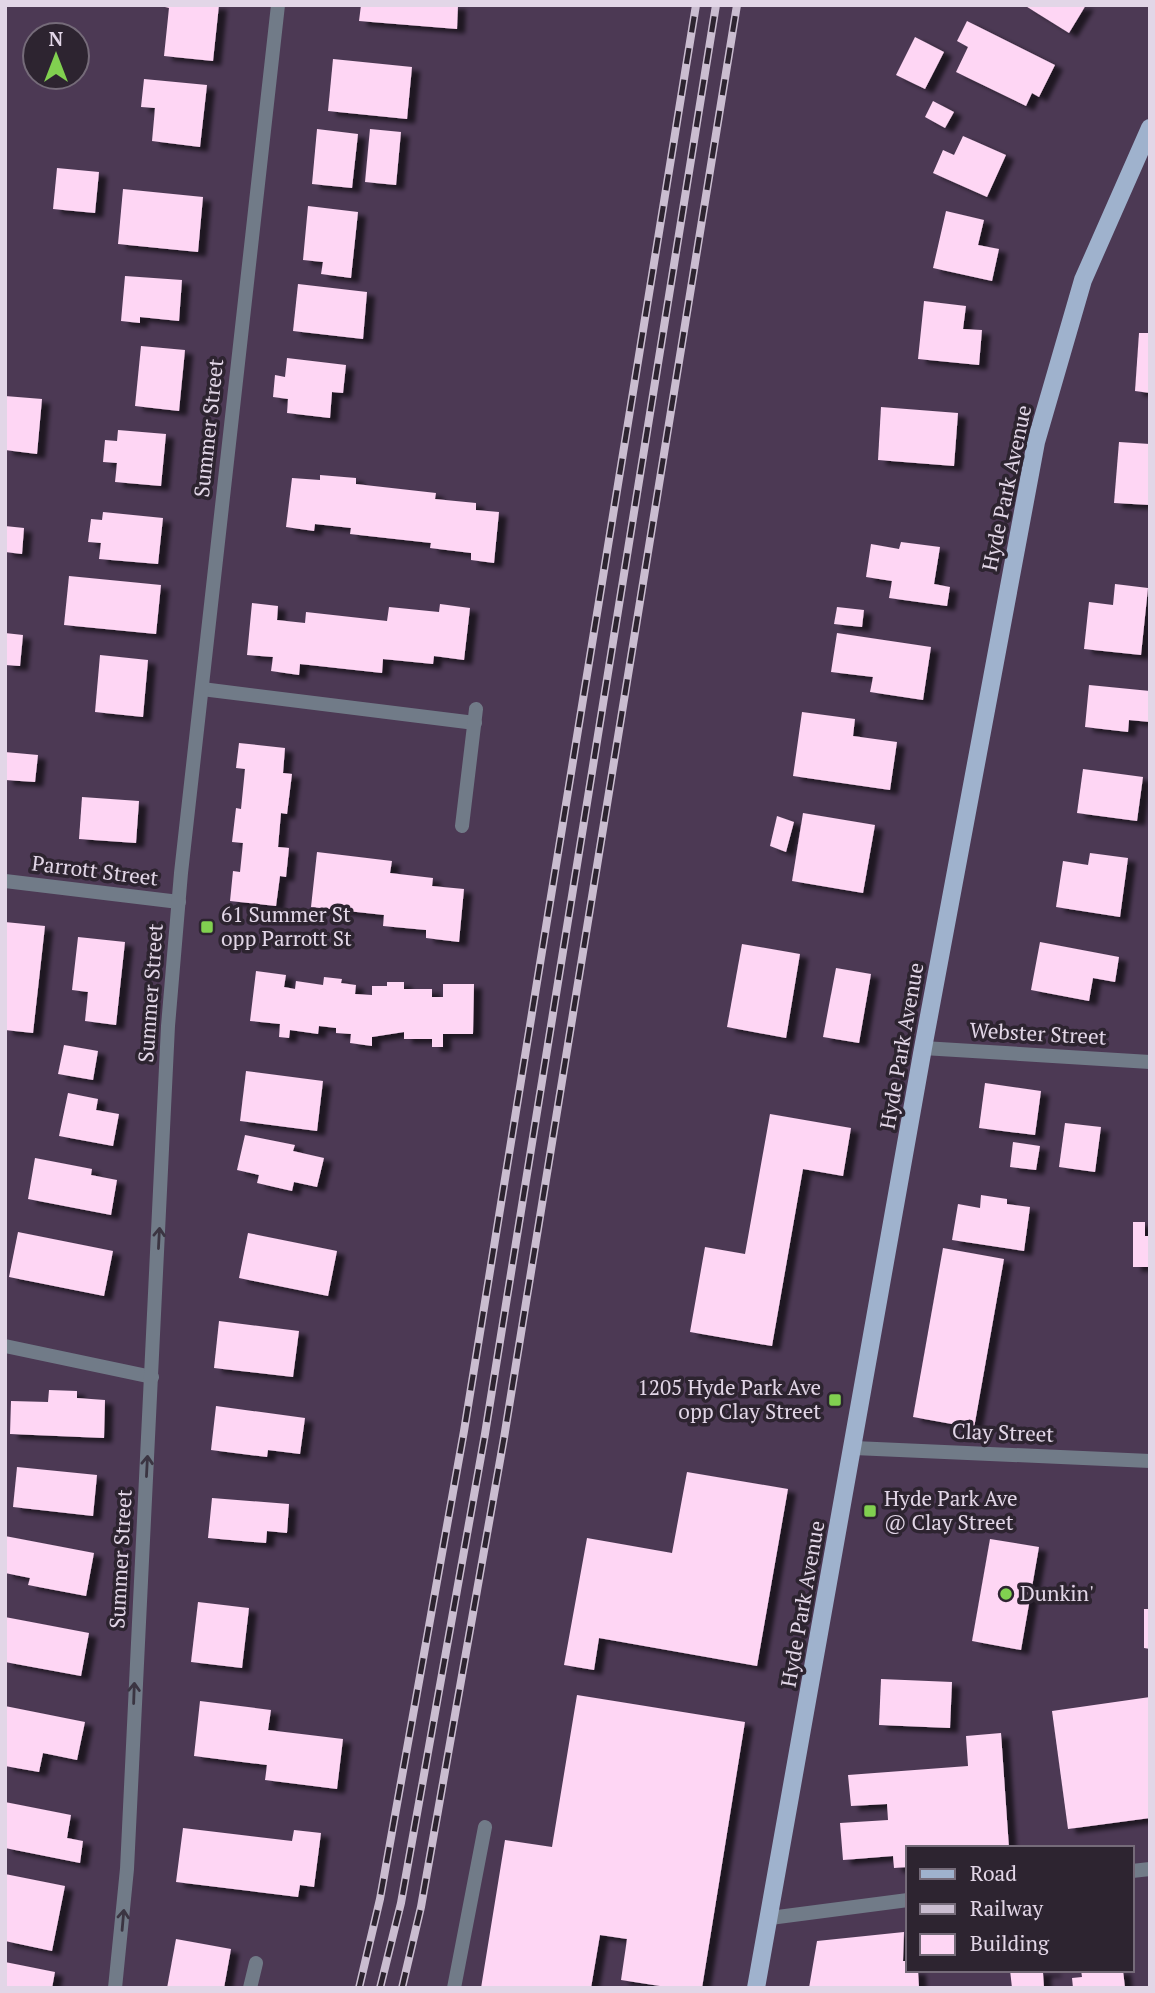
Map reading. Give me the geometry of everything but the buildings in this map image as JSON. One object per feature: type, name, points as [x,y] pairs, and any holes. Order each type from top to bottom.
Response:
[{"type":"main road","name":"Hyde Park Avenue","points":[[756,1988],[923,1048],[1036,442],[1083,280],[1150,128]]},
{"type":"street","name":"Summer Street","points":[[115,1988],[127,1869],[168,1026],[179,902],[278,5]]},
{"type":"street","points":[[202,690],[476,716],[463,826]]},
{"type":"street","name":"Parrott Street","points":[[5,881],[179,902]]},
{"type":"street","name":"Webster Street","points":[[923,1048],[1150,1062]]},
{"type":"street","points":[[5,1346],[152,1377]]},
{"type":"street","name":"Clay Street","points":[[854,1448],[1150,1461]]},
{"type":"street","points":[[454,1988],[485,1827]]},
{"type":"street","points":[[770,1918],[906,1900]]},
{"type":"street","points":[[250,1988],[256,1963]]},
{"type":"railway","points":[[359,1988],[380,1899],[464,1431],[696,5]]},
{"type":"railway","points":[[380,1988],[401,1903],[485,1434],[716,5]]},
{"type":"railway","points":[[402,1988],[421,1907],[504,1438],[737,5]]},
{"type":"place","name":"61 Summer St opp Parrott St","points":[[207,927]]},
{"type":"place","name":"1205 Hyde Park Ave opp Clay Street","points":[[835,1400]]},
{"type":"place","name":"Hyde Park Ave @ Clay Street","points":[[870,1511]]},
{"type":"place","name":"Dunkin'","points":[[1006,1594]]}]
